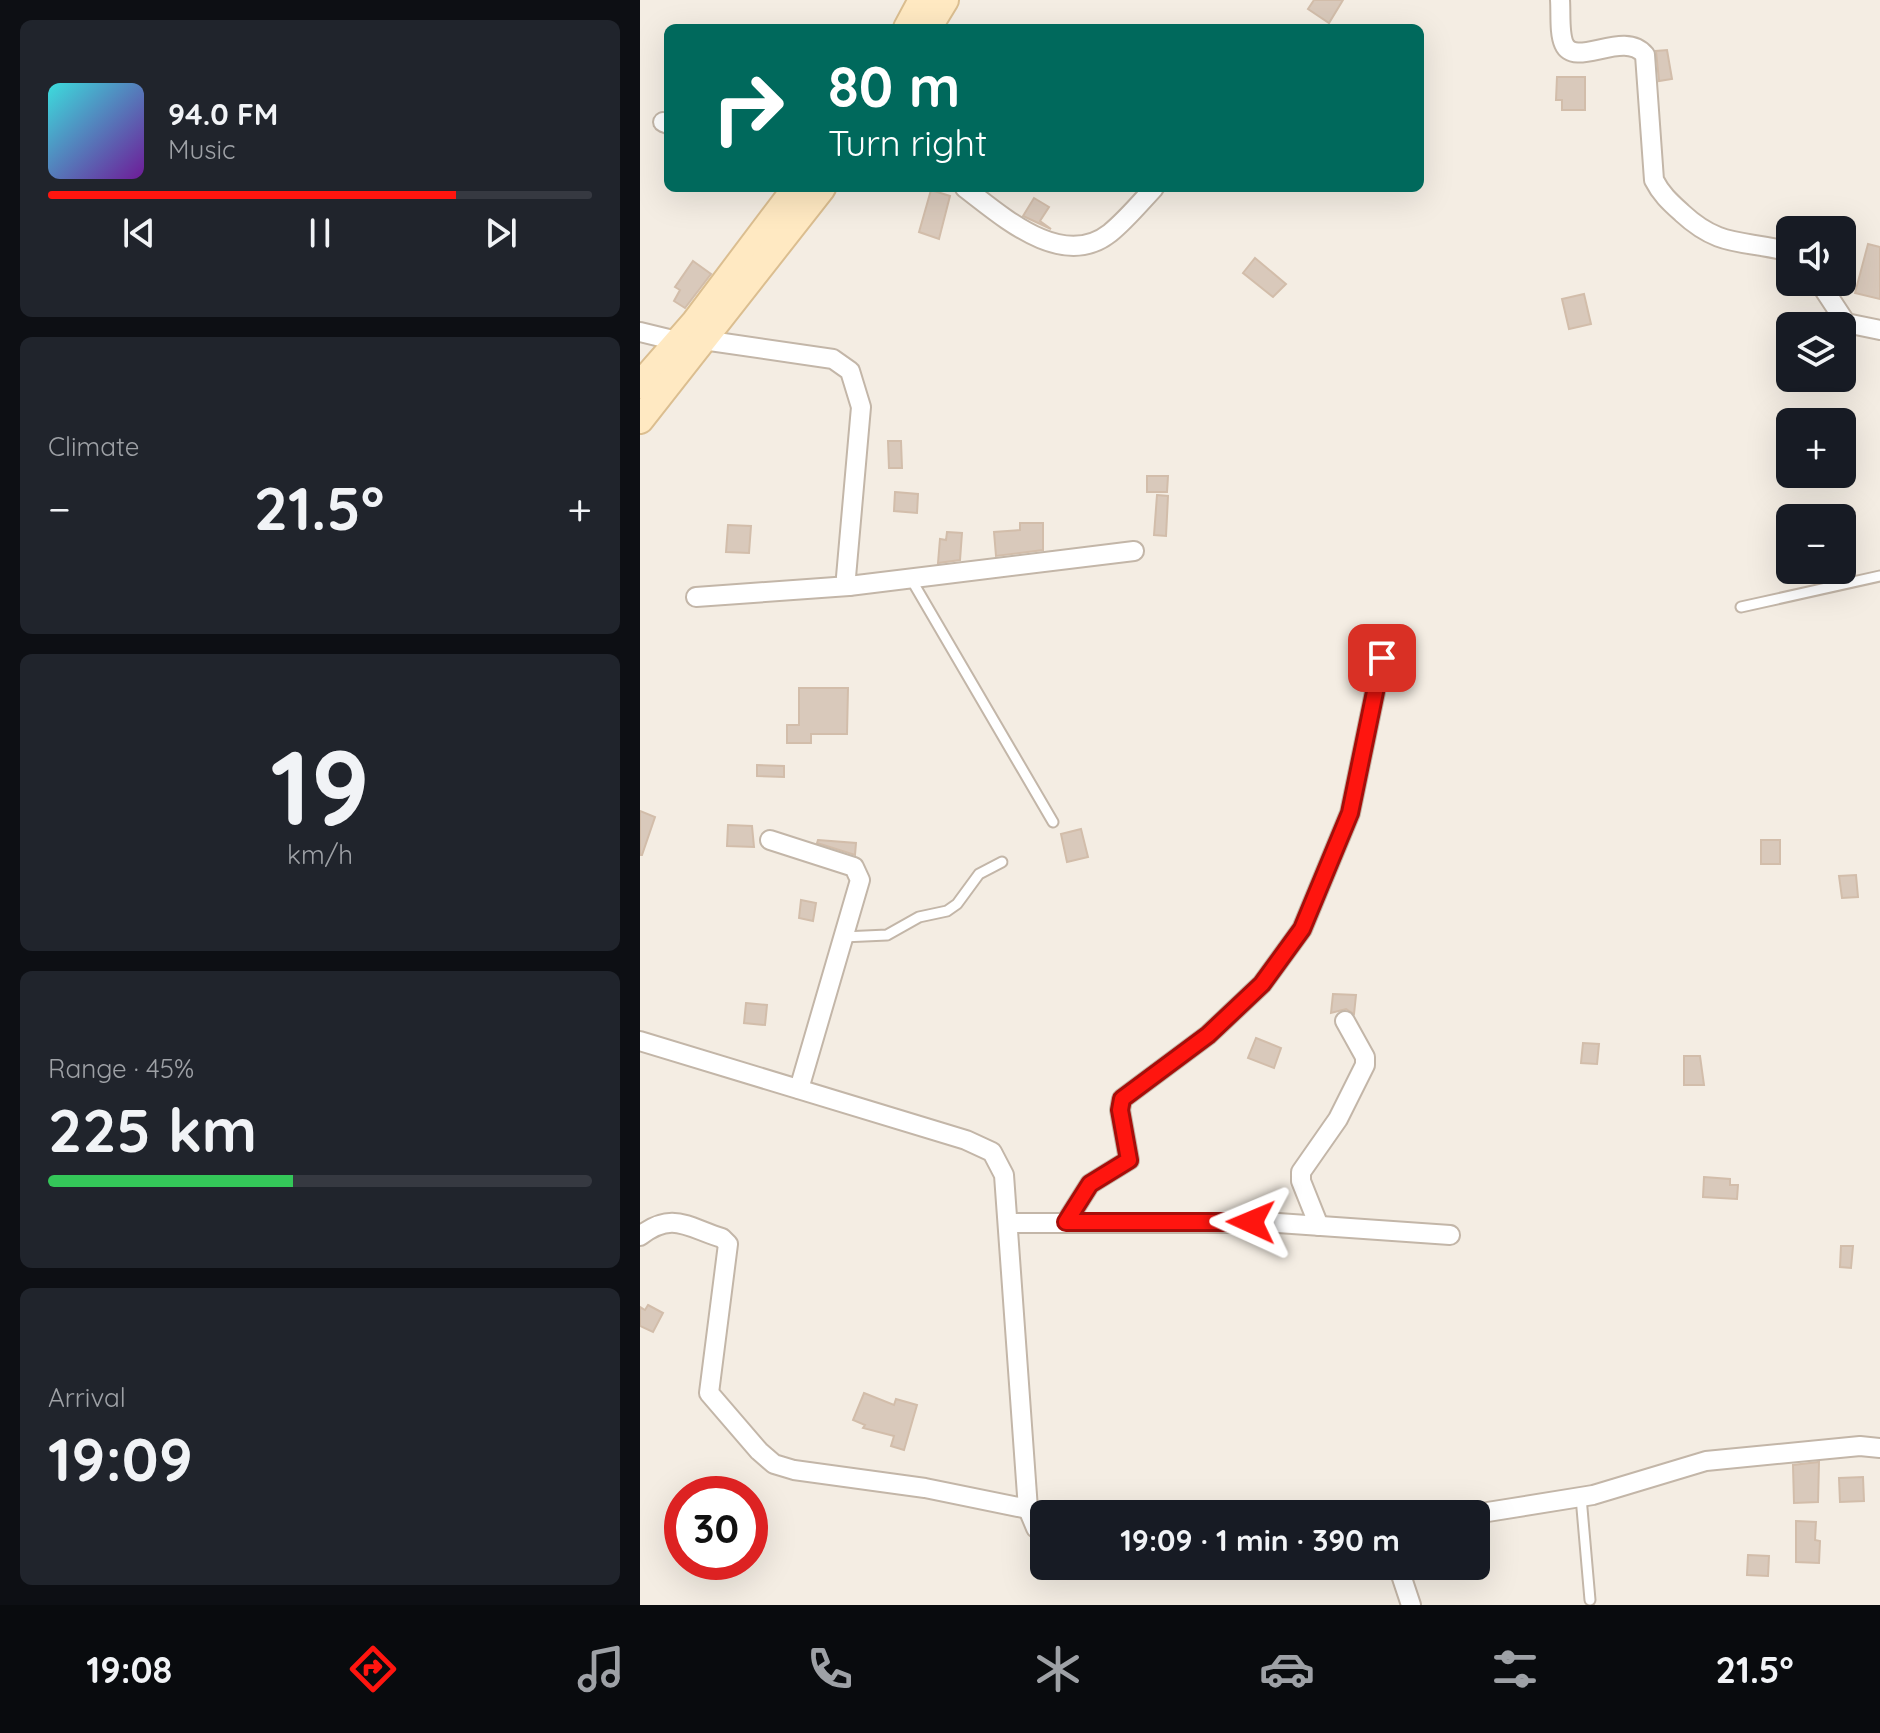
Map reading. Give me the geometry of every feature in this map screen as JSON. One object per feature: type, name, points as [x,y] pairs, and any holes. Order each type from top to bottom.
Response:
[{"type":"main road","points":[[909,24],[922,0]]},
{"type":"main road","points":[[930,24],[945,0]]},
{"type":"main road","points":[[640,420],[690,341],[793,192]]},
{"type":"main road","points":[[640,385],[690,341],[819,192]]},
{"type":"street","points":[[1560,0],[1564,44],[1570,51],[1579,53],[1628,44],[1639,47],[1645,55],[1654,180],[1661,193],[1703,232],[1720,240],[1776,250]]},
{"type":"street","points":[[970,192],[1013,225],[1042,240],[1068,245],[1108,235],[1150,192]]},
{"type":"street","points":[[1828,296],[1846,323],[1880,330]]},
{"type":"street","points":[[640,332],[833,359],[850,371],[861,407],[851,498],[846,577],[849,586]]},
{"type":"street","points":[[696,597],[849,586],[1134,551]]},
{"type":"street","points":[[1066,1222],[1090,1184],[1129,1160],[1120,1110],[1122,1099],[1208,1035],[1262,984],[1302,929],[1350,813],[1382,658]]},
{"type":"street","points":[[770,840],[859,872],[860,880],[799,1089]]},
{"type":"street","points":[[1319,1226],[1301,1181],[1301,1172],[1332,1129],[1365,1065],[1365,1057],[1345,1021]]},
{"type":"street","points":[[640,1041],[966,1140],[992,1152],[1004,1175],[1030,1514]]},
{"type":"street","points":[[1009,1223],[1198,1221],[1450,1235]]},
{"type":"street","points":[[640,1236],[656,1223],[673,1222],[722,1238],[728,1244],[709,1393],[774,1464],[794,1470],[925,1488],[1028,1509]]},
{"type":"street","points":[[1490,1512],[1581,1497],[1706,1461],[1860,1446],[1880,1448]]},
{"type":"street","points":[[1403,1580],[1411,1605]]},
{"type":"lane","points":[[1741,607],[1880,576]]},
{"type":"lane","points":[[911,579],[1053,822]]},
{"type":"lane","points":[[843,937],[887,935],[919,917],[947,911],[957,904],[979,874],[1002,862]]},
{"type":"lane","points":[[1581,1497],[1590,1600]]},
{"type":"building","points":[[1314,0],[1343,0],[1329,23],[1308,9]]},
{"type":"building","points":[[1667,50],[1672,79],[1659,81],[1656,51]]},
{"type":"building","points":[[1557,77],[1585,77],[1585,110],[1562,110],[1562,100],[1556,100]]},
{"type":"building","points":[[930,192],[950,196],[939,239],[919,232]]},
{"type":"building","points":[[1034,198],[1049,207],[1040,221],[1051,229],[1023,216]]},
{"type":"building","points":[[1868,244],[1880,247],[1880,299],[1856,293]]},
{"type":"building","points":[[1255,258],[1286,284],[1273,297],[1243,273]]},
{"type":"building","points":[[693,261],[711,274],[685,308],[674,301],[680,290],[675,287]]},
{"type":"building","points":[[1584,294],[1591,324],[1569,329],[1562,299]]},
{"type":"building","points":[[888,441],[901,441],[902,468],[889,468]]},
{"type":"building","points":[[1147,476],[1168,476],[1167,492],[1147,492]]},
{"type":"building","points":[[895,492],[918,494],[917,513],[894,511]]},
{"type":"building","points":[[1157,495],[1168,496],[1166,536],[1154,535]]},
{"type":"building","points":[[1020,523],[1043,523],[1043,550],[996,556],[994,532],[1020,530]]},
{"type":"building","points":[[728,525],[751,526],[749,553],[726,552]]},
{"type":"building","points":[[947,532],[962,533],[960,560],[938,563],[940,539],[946,540]]},
{"type":"building","points":[[799,688],[848,688],[847,734],[811,734],[811,743],[787,743],[787,725],[799,725]]},
{"type":"building","points":[[757,765],[784,766],[784,777],[757,776]]},
{"type":"building","points":[[640,811],[655,817],[642,855],[640,855]]},
{"type":"building","points":[[728,825],[752,826],[754,847],[727,846]]},
{"type":"building","points":[[1081,829],[1088,857],[1067,862],[1061,834]]},
{"type":"building","points":[[818,840],[856,843],[855,855],[817,843]]},
{"type":"building","points":[[1761,840],[1780,840],[1780,864],[1761,864]]},
{"type":"building","points":[[1856,875],[1858,897],[1842,898],[1839,876]]},
{"type":"building","points":[[801,900],[816,903],[813,921],[799,918]]},
{"type":"building","points":[[1333,994],[1356,995],[1354,1014],[1346,1009],[1331,1013]]},
{"type":"building","points":[[746,1003],[767,1005],[765,1025],[744,1023]]},
{"type":"building","points":[[1256,1038],[1281,1048],[1274,1068],[1248,1058]]},
{"type":"building","points":[[1583,1043],[1599,1044],[1597,1064],[1581,1063]]},
{"type":"building","points":[[1684,1056],[1700,1056],[1704,1085],[1684,1085]]},
{"type":"building","points":[[1704,1177],[1730,1179],[1730,1185],[1738,1185],[1737,1199],[1703,1197]]},
{"type":"building","points":[[1841,1246],[1853,1246],[1851,1268],[1840,1267]]},
{"type":"building","points":[[648,1305],[663,1313],[653,1332],[640,1326],[640,1307],[645,1310]]},
{"type":"building","points":[[864,1393],[894,1405],[896,1399],[917,1405],[904,1450],[891,1446],[894,1436],[863,1428],[865,1425],[853,1420]]},
{"type":"building","points":[[1819,1462],[1818,1502],[1794,1503],[1793,1465]]},
{"type":"building","points":[[1863,1477],[1864,1501],[1840,1502],[1839,1478]]},
{"type":"building","points":[[1796,1521],[1816,1522],[1815,1540],[1820,1541],[1819,1563],[1796,1562]]},
{"type":"building","points":[[1748,1555],[1769,1556],[1768,1576],[1747,1575]]},
{"type":"route","points":[[1251,1222],[1066,1222],[1090,1184],[1121,1168],[1129,1160],[1130,1152],[1120,1110],[1122,1099],[1208,1035],[1262,984],[1302,929],[1350,813],[1382,658]]}]
